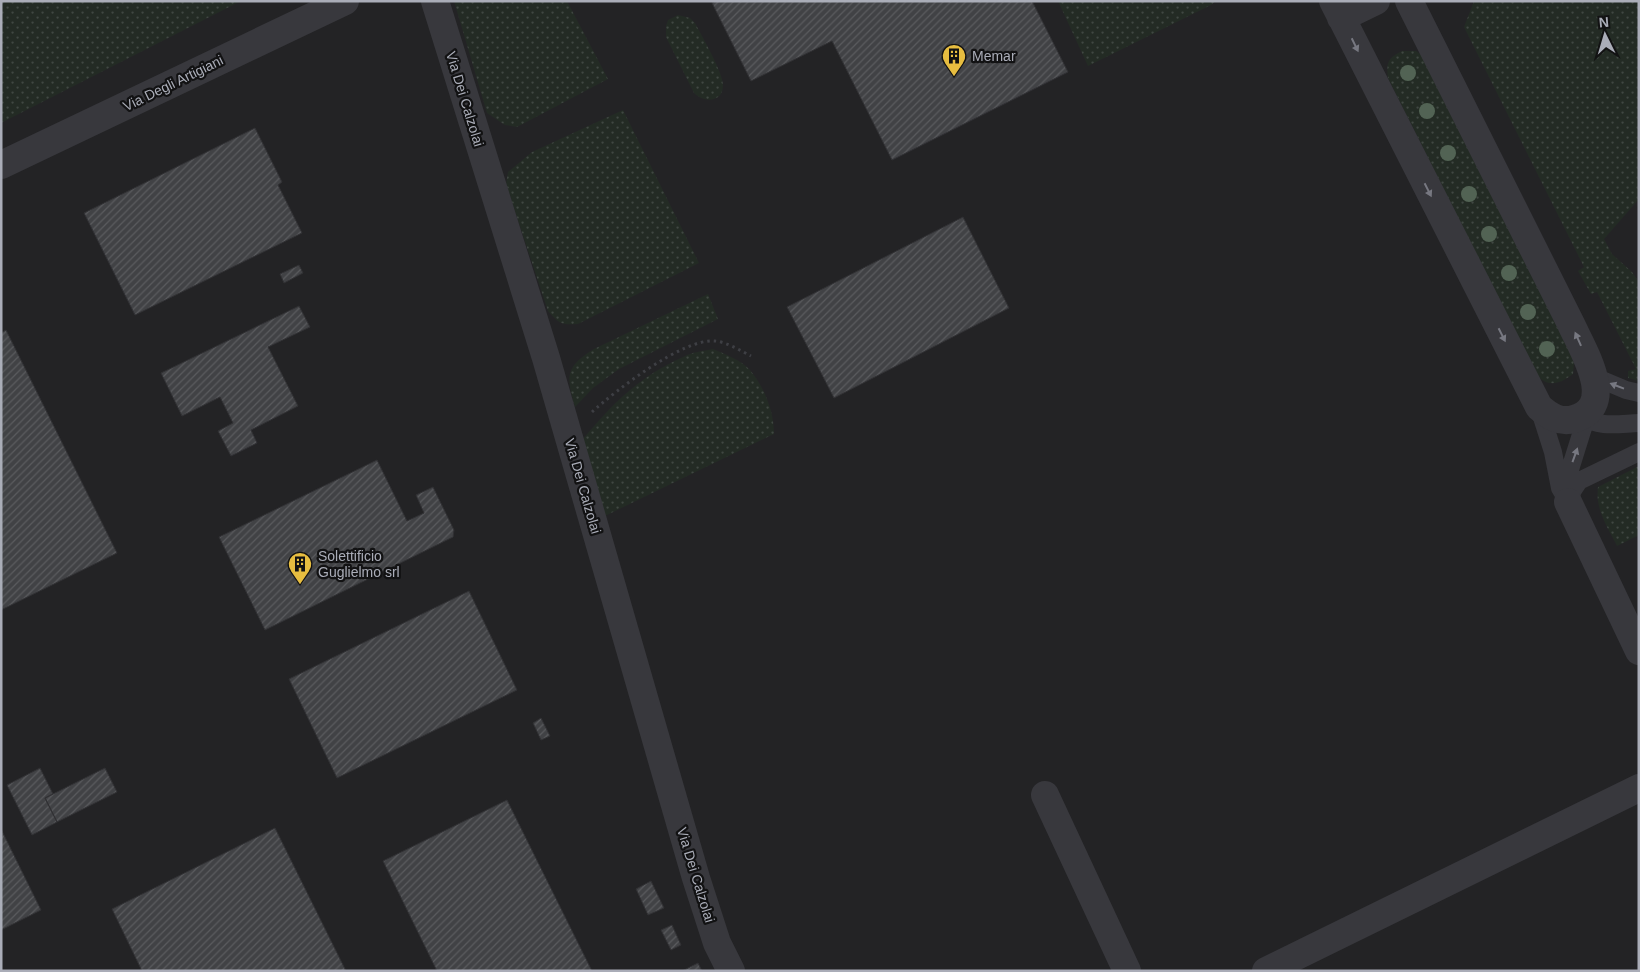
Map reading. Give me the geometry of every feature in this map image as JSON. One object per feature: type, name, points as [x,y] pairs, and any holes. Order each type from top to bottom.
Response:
[{"type":"street","name":"Via Degli Artigiani","points":[[1,165],[345,1]]},
{"type":"street","name":"Via Dei Calzolai","points":[[435,1],[568,435],[696,878],[717,943],[731,971]]},
{"type":"street","points":[[1376,1],[1337,10],[1539,407],[1548,416],[1561,420],[1574,419],[1585,413],[1594,403],[1597,390],[1595,378],[1571,324],[1409,1]]},
{"type":"street","points":[[1568,502],[1639,651]]},
{"type":"street","points":[[1266,971],[1639,788]]},
{"type":"street","points":[[1045,795],[1127,971]]},
{"type":"lane","points":[[1595,378],[1639,393]]},
{"type":"lane","points":[[1539,407],[1553,452],[1560,488],[1568,502]]},
{"type":"lane","points":[[1568,502],[1567,479],[1583,428],[1580,416]]},
{"type":"lane","points":[[1580,416],[1592,423],[1639,423]]},
{"type":"lane","points":[[1568,502],[1579,481],[1639,452]]},
{"type":"path","points":[[568,435],[611,395],[649,368],[683,349],[703,342],[716,341],[752,356]]},
{"type":"shaded area","points":[[1,1],[1639,1],[1639,971],[1,971]]},
{"type":"shaded area","points":[[1,1],[241,1],[1,123]]},
{"type":"shaded area","points":[[454,1],[567,1],[608,79],[517,127],[505,125],[487,113]]},
{"type":"shaded area","points":[[1058,1],[1216,1],[1088,66]]},
{"type":"shaded area","points":[[1474,1],[1639,1],[1639,199],[1604,239],[1612,254],[1632,272],[1639,282],[1639,381],[1628,378],[1628,371],[1636,369],[1597,292],[1591,294],[1578,271],[1584,267],[1464,27]]},
{"type":"shaded area","points":[[678,15],[690,18],[695,23],[722,79],[722,91],[720,95],[712,100],[703,99],[694,93],[666,37],[668,20]]},
{"type":"shaded area","points":[[1402,51],[1416,51],[1425,57],[1571,351],[1574,363],[1573,374],[1564,380],[1551,383],[1538,377],[1388,78],[1387,68],[1389,61]]},
{"type":"shaded area","points":[[623,110],[699,263],[578,324],[564,324],[555,319],[548,311],[506,184],[508,172],[532,152]]},
{"type":"shaded area","points":[[708,294],[718,319],[619,369],[593,388],[575,407],[570,387],[570,373],[584,355]]},
{"type":"shaded area","points":[[713,349],[742,363],[750,370],[764,392],[772,417],[774,434],[605,516],[583,439],[617,402],[653,373],[686,355]]},
{"type":"shaded area","points":[[1639,466],[1639,535],[1617,546],[1600,510],[1598,487]]},
{"type":"building","name":"Memar","points":[[715,1],[1032,1],[1068,72],[892,160],[832,41],[751,81],[712,3]]},
{"type":"building","points":[[255,128],[282,182],[278,185],[302,233],[135,315],[84,213]]},
{"type":"building","points":[[963,217],[1009,308],[834,398],[787,307]]},
{"type":"building","points":[[299,265],[303,273],[284,283],[280,274]]},
{"type":"building","points":[[299,306],[310,327],[268,347],[298,406],[251,430],[257,443],[231,456],[218,431],[233,423],[220,397],[182,416],[161,373]]},
{"type":"building","points":[[6,330],[117,553],[1,610],[1,333]]},
{"type":"building","name":"Solettificio Guglielmo srl","points":[[377,460],[407,521],[424,513],[416,495],[433,487],[454,530],[453,537],[265,630],[219,537]]},
{"type":"building","points":[[469,591],[517,690],[337,778],[289,679]]},
{"type":"building","points":[[541,718],[550,736],[541,740],[533,723]]},
{"type":"building","points":[[40,768],[53,794],[45,798],[57,822],[32,835],[7,785]]},
{"type":"building","points":[[105,768],[117,792],[57,822],[45,798]]},
{"type":"building","points":[[507,800],[592,971],[437,971],[383,861]]},
{"type":"building","points":[[275,828],[346,971],[142,971],[112,909]]},
{"type":"building","points":[[1,829],[41,910],[1,930]]},
{"type":"building","points":[[651,881],[664,908],[648,915],[636,889]]},
{"type":"building","points":[[672,925],[681,945],[671,950],[661,930]]},
{"type":"building","points":[[698,963],[702,971],[682,971]]},
{"type":"place","name":"Memar","points":[[954,77]]},
{"type":"place","name":"Solettificio Guglielmo srl","points":[[300,585]]}]
